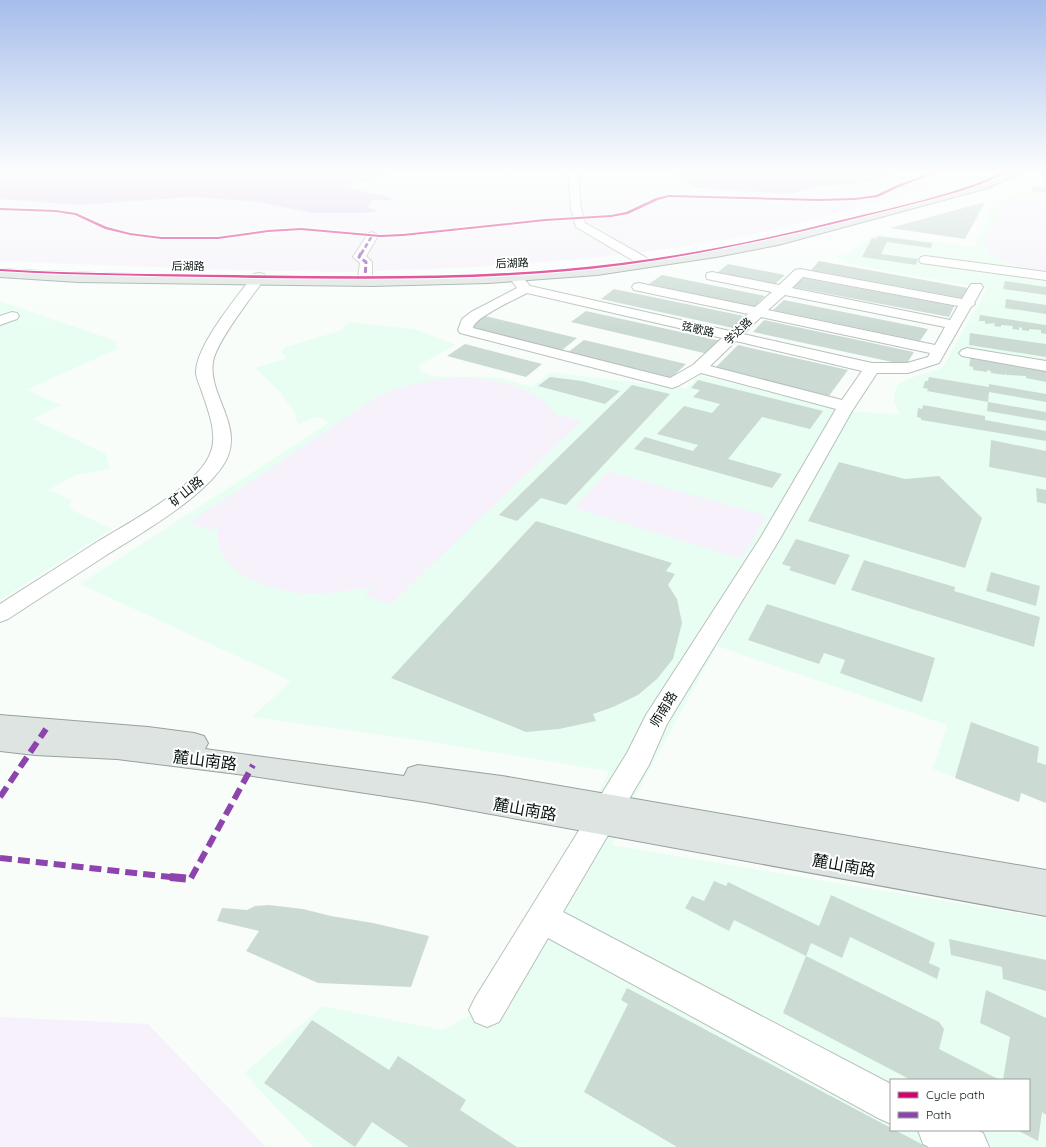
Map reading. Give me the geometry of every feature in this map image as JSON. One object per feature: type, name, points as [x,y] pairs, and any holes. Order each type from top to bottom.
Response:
[{"type":"main road","name":"后湖路","points":[[0,270],[253,279],[365,278],[519,273],[587,268],[643,261],[743,244],[832,224]]},
{"type":"main road","name":"后湖路","points":[[0,273],[78,278],[520,283],[634,266],[762,244],[845,224]]},
{"type":"main road","name":"麓山南路","points":[[0,726],[148,737],[280,754],[502,787],[604,814],[1046,902]]},
{"type":"main road","name":"麓山南路","points":[[0,740],[35,746],[117,749],[253,765],[425,791],[604,814],[1046,884]]},
{"type":"street","points":[[580,224],[643,261]]},
{"type":"street","points":[[365,278],[366,262],[359,257],[372,236]]},
{"type":"street","points":[[925,260],[1046,276]]},
{"type":"street","name":"学达路","points":[[520,283],[467,322],[465,330],[672,383],[700,368],[800,273],[968,304]]},
{"type":"street","points":[[712,276],[955,325]]},
{"type":"street","name":"矿山路","points":[[0,607],[167,501],[192,481],[209,460],[214,445],[211,423],[197,379],[197,363],[199,355],[206,344],[253,279]]},
{"type":"street","name":"矿山路","points":[[0,614],[158,513],[190,490],[210,470],[220,453],[222,436],[204,373],[205,360],[216,338],[253,279]]},
{"type":"street","name":"弦歌路","points":[[520,283],[732,337],[872,368],[908,368],[934,360],[940,351]]},
{"type":"street","points":[[639,287],[940,351],[968,304],[976,287]]},
{"type":"street","points":[[0,308],[9,311],[4,317]]},
{"type":"street","points":[[967,353],[1046,366]]},
{"type":"street","points":[[700,368],[845,408]]},
{"type":"street","name":"师南路","points":[[488,1010],[639,757],[655,722],[771,537],[845,408],[872,368]]},
{"type":"street","points":[[542,918],[890,1104]]},
{"type":"street","points":[[939,1131],[969,1147]]},
{"type":"shaded area","points":[[0,224],[795,224],[745,236],[659,250],[592,258],[476,267],[350,272],[231,270],[0,261]]},
{"type":"shaded area","points":[[985,224],[1046,224],[1046,803],[1021,793],[1019,802],[933,769],[947,725],[717,646],[646,776],[612,845],[1046,918],[1046,1147],[313,1147],[244,1073],[323,1006],[443,1030],[470,1015],[571,847],[609,771],[424,741],[252,717],[291,681],[80,584],[330,422],[318,417],[298,424],[294,412],[280,392],[255,368],[285,359],[286,357],[281,351],[285,347],[340,331],[349,322],[415,329],[456,345],[419,365],[421,372],[437,377],[500,378],[532,387],[551,372],[686,389],[700,375],[843,411],[900,414],[894,402],[894,393],[899,384],[910,378],[942,368],[987,289],[850,264],[835,256],[842,256],[878,235],[975,247]]},
{"type":"shaded area","points":[[992,224],[1046,224],[1046,272],[1021,267],[1002,260],[988,250],[984,243]]},
{"type":"shaded area","points":[[0,301],[116,341],[117,349],[26,390],[61,405],[33,419],[106,454],[110,469],[76,475],[48,490],[71,500],[70,509],[112,529],[0,600]]},
{"type":"shaded area","points":[[460,378],[502,382],[515,386],[540,398],[559,419],[562,415],[582,421],[390,605],[364,595],[373,587],[333,593],[309,594],[275,588],[249,579],[238,572],[229,563],[222,552],[218,540],[218,525],[210,531],[189,523],[380,395],[409,385],[429,381]]},
{"type":"shaded area","points":[[608,471],[767,516],[741,559],[574,508]]},
{"type":"shaded area","points":[[0,1017],[148,1024],[266,1147],[0,1147]]},
{"type":"building","points":[[906,224],[973,224],[965,239],[890,228]]},
{"type":"building","points":[[878,236],[932,243],[931,248],[887,242],[881,254],[918,259],[916,265],[862,257],[872,238],[876,239]]},
{"type":"building","points":[[819,261],[968,288],[962,298],[811,270]]},
{"type":"building","points":[[728,264],[785,275],[775,284],[717,273]]},
{"type":"building","points":[[662,275],[765,296],[754,307],[649,284]]},
{"type":"building","points":[[802,278],[954,306],[949,317],[793,287]]},
{"type":"building","points":[[1005,281],[1046,287],[1046,295],[1003,289]]},
{"type":"building","points":[[614,289],[744,316],[733,328],[601,299]]},
{"type":"building","points":[[1006,299],[1046,305],[1046,314],[1005,308]]},
{"type":"building","points":[[784,300],[928,329],[920,341],[773,310]]},
{"type":"building","points":[[586,311],[721,341],[708,354],[571,322]]},
{"type":"building","points":[[980,315],[1046,325],[1046,334],[1041,333],[1041,330],[1029,329],[1029,331],[1022,330],[1022,328],[1019,327],[1019,330],[1012,329],[1013,326],[1001,325],[1001,327],[994,326],[995,323],[985,324],[985,321],[979,321]]},
{"type":"building","points":[[485,316],[577,338],[561,351],[467,328]]},
{"type":"building","points":[[764,320],[914,352],[906,365],[753,332]]},
{"type":"building","points":[[970,333],[1046,344],[1046,357],[969,345]]},
{"type":"building","points":[[584,340],[686,364],[671,378],[567,353]]},
{"type":"building","points":[[465,344],[542,364],[526,377],[447,356]]},
{"type":"building","points":[[738,345],[848,370],[829,396],[715,368]]},
{"type":"building","points":[[971,355],[1046,368],[1046,382],[1026,378],[1026,376],[1006,375],[1006,372],[1005,375],[991,373],[991,371],[987,370],[987,372],[973,370],[973,367],[969,366]]},
{"type":"building","points":[[550,377],[582,381],[620,391],[605,404],[538,386]]},
{"type":"building","points":[[929,377],[989,387],[989,384],[1046,394],[1046,402],[989,392],[988,402],[927,391],[928,389],[923,388],[925,381],[928,381]]},
{"type":"building","points":[[698,380],[823,411],[810,429],[762,417],[728,459],[782,474],[772,488],[634,449],[645,437],[693,451],[698,445],[657,434],[684,406],[712,413],[720,404],[693,397],[700,390],[691,388]]},
{"type":"building","points":[[632,385],[670,394],[566,505],[541,498],[517,521],[499,515]]},
{"type":"building","points":[[988,402],[1046,412],[1046,421],[987,411]]},
{"type":"building","points":[[923,405],[985,416],[985,420],[1046,431],[1046,441],[921,420],[921,418],[917,417],[918,408],[922,409]]},
{"type":"building","points":[[991,440],[1046,451],[1046,478],[989,467]]},
{"type":"building","points":[[839,462],[905,479],[939,476],[982,518],[965,568],[808,521]]},
{"type":"building","points":[[1036,488],[1046,490],[1046,504],[1037,502]]},
{"type":"building","points":[[536,521],[672,563],[666,571],[675,574],[668,585],[677,599],[682,623],[673,659],[657,679],[638,695],[613,707],[593,714],[596,721],[559,729],[526,732],[391,678]]},
{"type":"building","points":[[796,539],[850,555],[835,585],[789,570],[791,567],[782,564]]},
{"type":"building","points":[[864,560],[955,587],[954,591],[1040,617],[1034,647],[851,590]]},
{"type":"building","points":[[991,572],[1040,586],[1036,606],[986,591]]},
{"type":"building","points":[[767,604],[935,658],[922,702],[840,673],[845,660],[824,653],[819,664],[748,640]]},
{"type":"building","points":[[971,722],[1039,747],[1037,762],[1046,765],[1046,803],[1021,793],[1019,802],[955,778]]},
{"type":"building","points":[[714,881],[726,886],[728,882],[819,926],[831,895],[935,943],[929,963],[940,968],[937,979],[850,937],[842,958],[811,943],[806,956],[734,920],[729,931],[685,908],[692,896],[704,901]]},
{"type":"building","points":[[269,905],[303,909],[429,936],[411,987],[318,983],[246,951],[259,931],[217,921],[222,908],[247,910],[255,906]]},
{"type":"building","points":[[949,939],[1046,960],[1046,991],[1003,979],[1002,967],[951,955]]},
{"type":"building","points":[[806,956],[939,1022],[944,1029],[939,1049],[998,1079],[909,1079],[783,1013]]},
{"type":"building","points":[[627,988],[890,1127],[890,1131],[897,1131],[927,1147],[677,1147],[584,1092],[628,1004],[621,1000]]},
{"type":"building","points":[[986,990],[1046,1018],[1046,1115],[1042,1112],[1038,1141],[1019,1131],[1030,1131],[1030,1079],[1003,1079],[1010,1037],[980,1023]]},
{"type":"building","points":[[312,1020],[389,1070],[398,1056],[466,1100],[460,1110],[517,1147],[409,1147],[372,1122],[355,1147],[264,1083]]},
{"type":"marked path","points":[[365,278],[366,262],[359,257],[372,236]]},
{"type":"marked path","points":[[0,797],[46,729]]},
{"type":"marked path","points":[[0,858],[190,879],[253,765]]},
{"type":"cycle path","points":[[96,224],[106,228],[130,234],[161,238],[218,238],[268,231],[301,229],[380,236],[512,224]]},
{"type":"cycle path","points":[[0,270],[56,273],[271,277],[406,277],[541,272],[654,260],[721,248],[831,224]]}]
